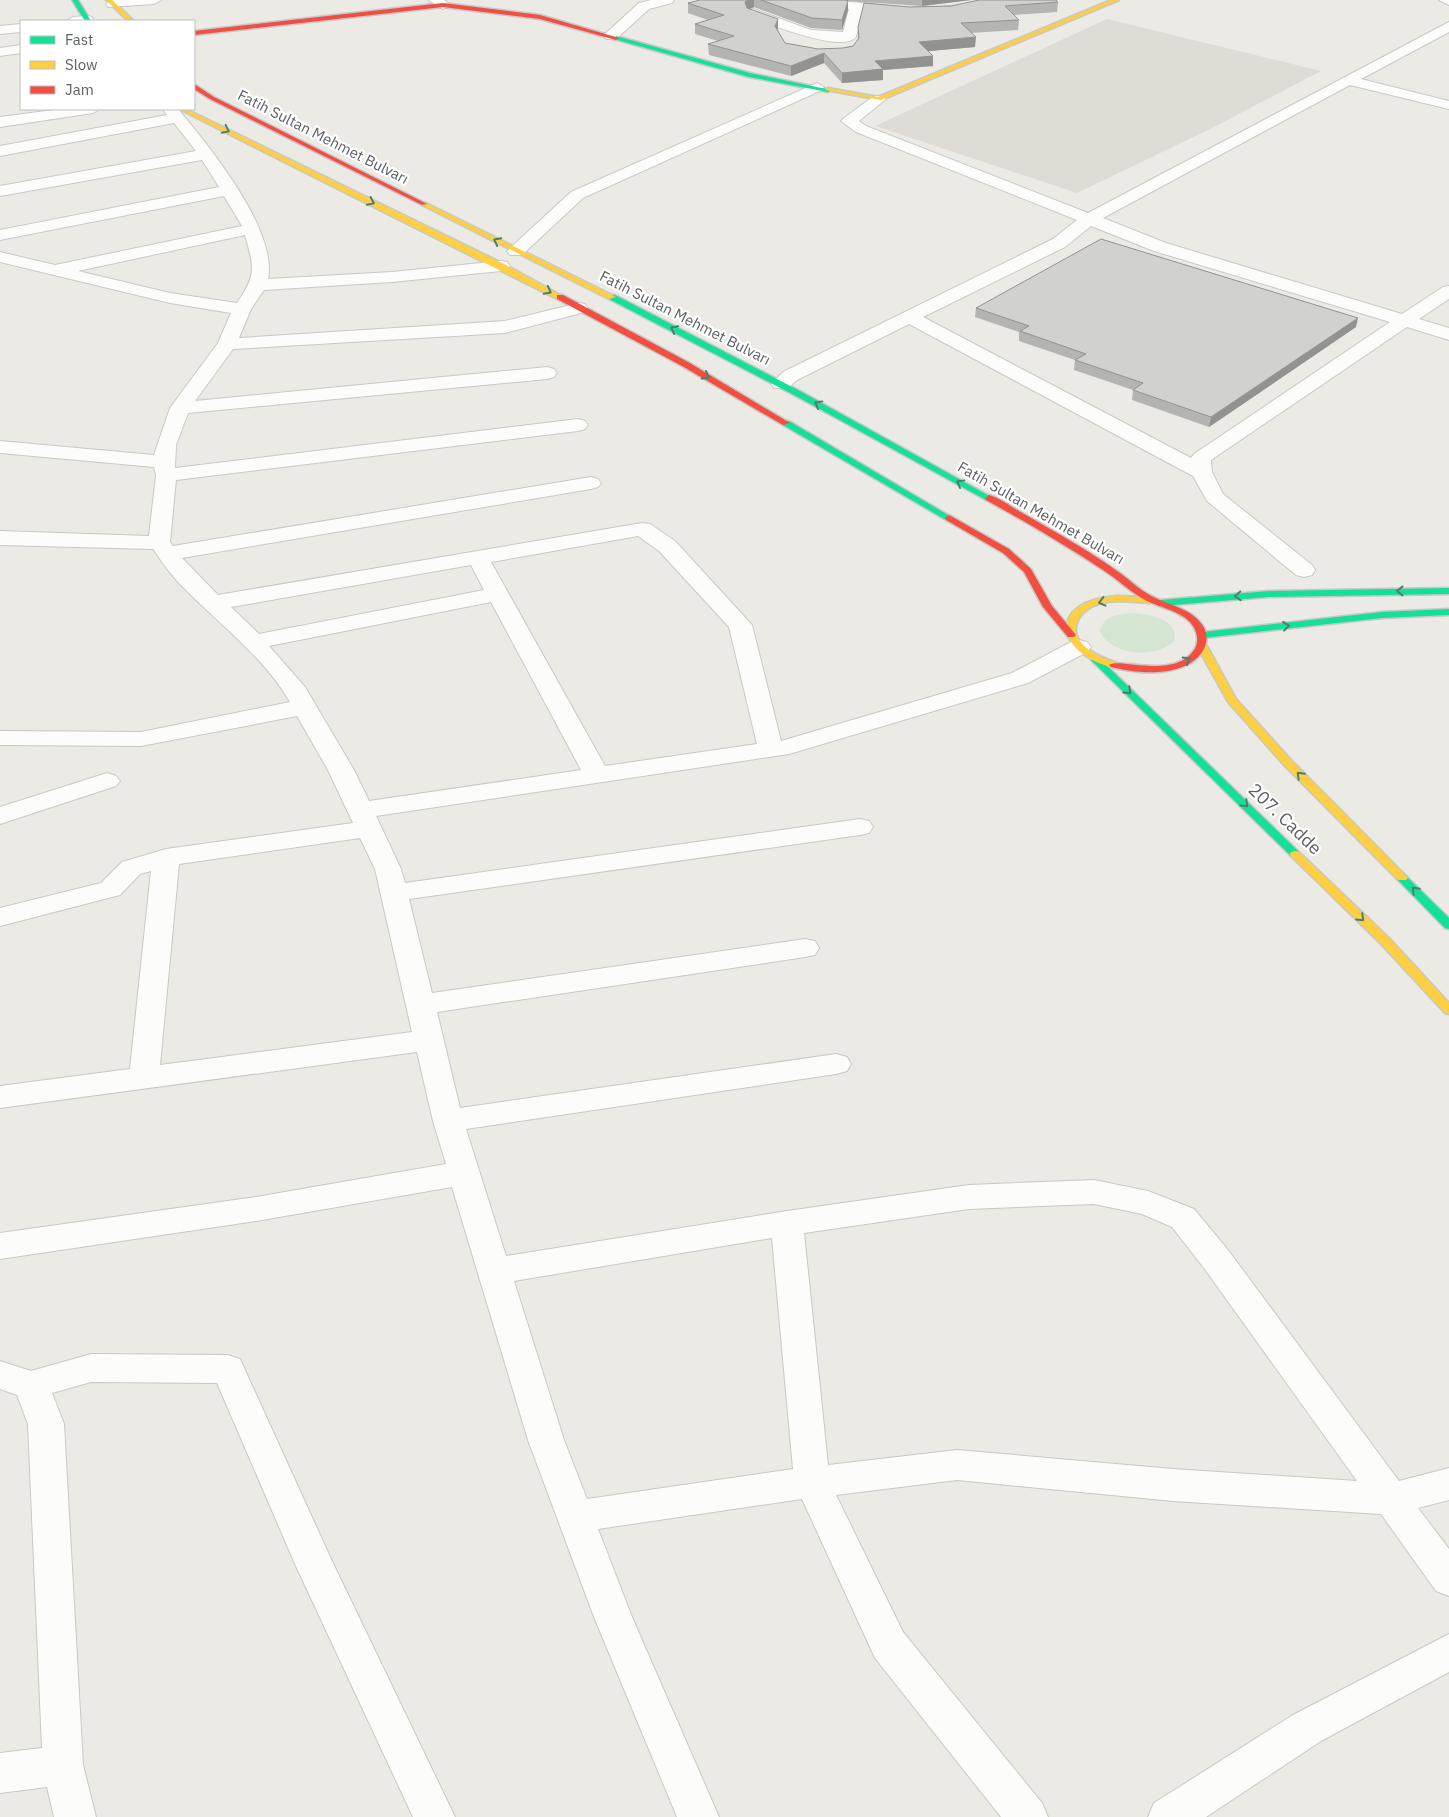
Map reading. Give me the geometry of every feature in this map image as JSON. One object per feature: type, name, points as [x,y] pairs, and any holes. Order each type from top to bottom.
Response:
[{"type":"main road","points":[[75,0],[88,20]]},
{"type":"main road","points":[[195,33],[439,3],[540,17],[749,75],[879,99],[1116,0]]},
{"type":"main road","points":[[111,2],[130,20]]},
{"type":"main road","name":"Fatih Sultan Mehmet Bulvarı","points":[[195,87],[212,98],[781,384],[1033,523],[1117,574],[1156,602]]},
{"type":"main road","points":[[177,112],[501,266],[685,364],[1006,551],[1028,571],[1048,607],[1081,646],[1128,668],[1159,669],[1179,665],[1194,656],[1203,640]]},
{"type":"main road","points":[[1156,602],[1326,592],[1449,591]]},
{"type":"main road","points":[[1081,646],[1071,623],[1078,613],[1090,605],[1108,600],[1128,598],[1156,602],[1181,611],[1196,622],[1232,700],[1270,742],[1449,924]]},
{"type":"main road","points":[[1203,640],[1382,615],[1449,612]]},
{"type":"main road","name":"207. Cadde","points":[[1081,646],[1385,941],[1449,1010]]},
{"type":"street","points":[[111,2],[154,0]]},
{"type":"street","points":[[611,36],[644,6],[667,0]]},
{"type":"street","points":[[824,0],[866,9],[914,11]]},
{"type":"street","points":[[846,52],[850,47],[849,37],[857,6]]},
{"type":"street","points":[[753,13],[809,34],[849,37]]},
{"type":"street","points":[[787,43],[784,37],[788,26]]},
{"type":"street","points":[[781,384],[790,376],[1060,243],[1089,219],[1449,26]]},
{"type":"street","points":[[0,30],[20,28]]},
{"type":"street","points":[[0,52],[20,49]]},
{"type":"street","points":[[1348,80],[1449,105]]},
{"type":"street","points":[[516,250],[577,195],[817,87]]},
{"type":"street","points":[[879,99],[849,120],[860,130],[1160,247],[1449,334]]},
{"type":"street","points":[[0,122],[86,110]]},
{"type":"street","points":[[0,151],[177,112],[207,154],[252,229],[262,266],[258,284],[242,310],[226,344],[180,408],[166,445],[163,549],[185,576],[253,642],[293,687],[341,770],[388,869],[448,1121],[546,1440],[613,1617],[698,1817]]},
{"type":"street","points":[[0,192],[207,154]]},
{"type":"street","points":[[0,235],[228,190]]},
{"type":"street","points":[[54,271],[252,229]]},
{"type":"street","points":[[0,257],[170,298],[242,310]]},
{"type":"street","points":[[258,284],[392,277],[501,266]]},
{"type":"street","points":[[1304,570],[1214,498],[1202,472],[1201,458],[1449,291]]},
{"type":"street","points":[[226,344],[505,327],[580,308]]},
{"type":"street","points":[[909,317],[1202,472]]},
{"type":"street","points":[[180,408],[546,373]]},
{"type":"street","points":[[0,447],[164,469],[578,425]]},
{"type":"street","points":[[0,538],[163,549],[591,483]]},
{"type":"street","points":[[213,603],[480,559],[642,529],[667,546],[740,625],[771,750]]},
{"type":"street","points":[[480,559],[597,775]]},
{"type":"street","points":[[253,642],[498,594]]},
{"type":"street","points":[[0,918],[110,889],[131,868],[166,857],[597,775],[789,747],[1020,678],[1081,646]]},
{"type":"street","points":[[0,738],[141,739],[304,706]]},
{"type":"street","points":[[0,816],[107,781]]},
{"type":"street","points":[[393,893],[860,827]]},
{"type":"street","points":[[144,1079],[166,857]]},
{"type":"street","points":[[420,1005],[805,948]]},
{"type":"street","points":[[0,1097],[429,1040]]},
{"type":"street","points":[[448,1121],[836,1064]]},
{"type":"street","points":[[0,1246],[256,1209],[464,1172]]},
{"type":"street","points":[[494,1271],[787,1223],[969,1197],[1094,1192],[1148,1203],[1183,1218],[1216,1259],[1449,1579]]},
{"type":"street","points":[[787,1223],[812,1482],[889,1645],[1027,1817]]},
{"type":"street","points":[[75,1817],[63,1765],[46,1424],[15,1380],[90,1368],[228,1369],[314,1564],[434,1817]]},
{"type":"street","points":[[575,1516],[812,1482],[957,1465],[1172,1485],[1392,1499],[1449,1484]]},
{"type":"street","points":[[1169,1817],[1307,1728],[1449,1652]]},
{"type":"street","points":[[0,1773],[63,1765]]},
{"type":"shaded area","points":[[1107,19],[1321,71],[1210,129],[1077,193],[875,126]]},
{"type":"green space","points":[[1132,613],[1154,616],[1168,623],[1175,634],[1174,641],[1156,651],[1135,652],[1114,646],[1106,640],[1100,632],[1104,622],[1116,615]]},
{"type":"building","points":[[700,0],[748,0],[745,2],[747,8],[778,19],[775,26],[785,43],[818,49],[853,46],[859,38],[858,27],[864,3],[910,7],[951,6],[979,0],[1056,0],[1058,2],[1005,6],[1019,20],[961,23],[976,37],[919,42],[933,56],[875,61],[883,69],[842,73],[824,53],[791,66],[708,44],[734,36],[695,24],[724,15],[688,3]]},
{"type":"building","points":[[761,0],[848,1],[842,20],[812,18]]},
{"type":"building","points":[[1101,239],[1358,318],[1211,417],[1133,390],[1143,383],[1075,360],[1086,354],[1020,331],[1029,326],[976,308]]},
{"type":"traffic: fast","points":[[75,0],[87,20]]},
{"type":"traffic: fast","points":[[616,38],[749,75],[828,90]]},
{"type":"traffic: fast","points":[[612,297],[797,393],[989,498]]},
{"type":"traffic: fast","points":[[786,423],[949,518]]},
{"type":"traffic: fast","points":[[1161,603],[1269,594],[1449,591]]},
{"type":"traffic: fast","points":[[1203,635],[1382,615],[1449,612]]},
{"type":"traffic: fast","points":[[1096,660],[1295,854]]},
{"type":"traffic: fast","points":[[1402,878],[1449,925]]},
{"type":"traffic: slow","points":[[109,0],[130,20]]},
{"type":"traffic: slow","points":[[828,90],[879,99],[1116,0]]},
{"type":"traffic: slow","points":[[184,110],[560,297]]},
{"type":"traffic: slow","points":[[424,204],[612,297]]},
{"type":"traffic: slow","points":[[1114,665],[1089,654],[1075,642],[1071,635],[1074,618],[1086,606],[1102,600],[1122,598],[1150,600]]},
{"type":"traffic: slow","points":[[1202,646],[1232,700],[1288,763],[1402,878]]},
{"type":"traffic: slow","points":[[1295,854],[1385,941],[1449,1010]]},
{"type":"traffic: jam","points":[[195,33],[443,5],[540,17],[616,38]]},
{"type":"traffic: jam","points":[[195,87],[212,98],[424,204]]},
{"type":"traffic: jam","points":[[560,297],[685,364],[786,423]]},
{"type":"traffic: jam","points":[[989,498],[1095,560],[1146,597],[1181,611],[1193,620],[1201,632],[1202,643],[1200,649],[1192,658],[1181,664],[1165,668],[1148,669],[1114,665]]},
{"type":"traffic: jam","points":[[949,518],[1006,551],[1028,571],[1048,607],[1071,635]]}]
